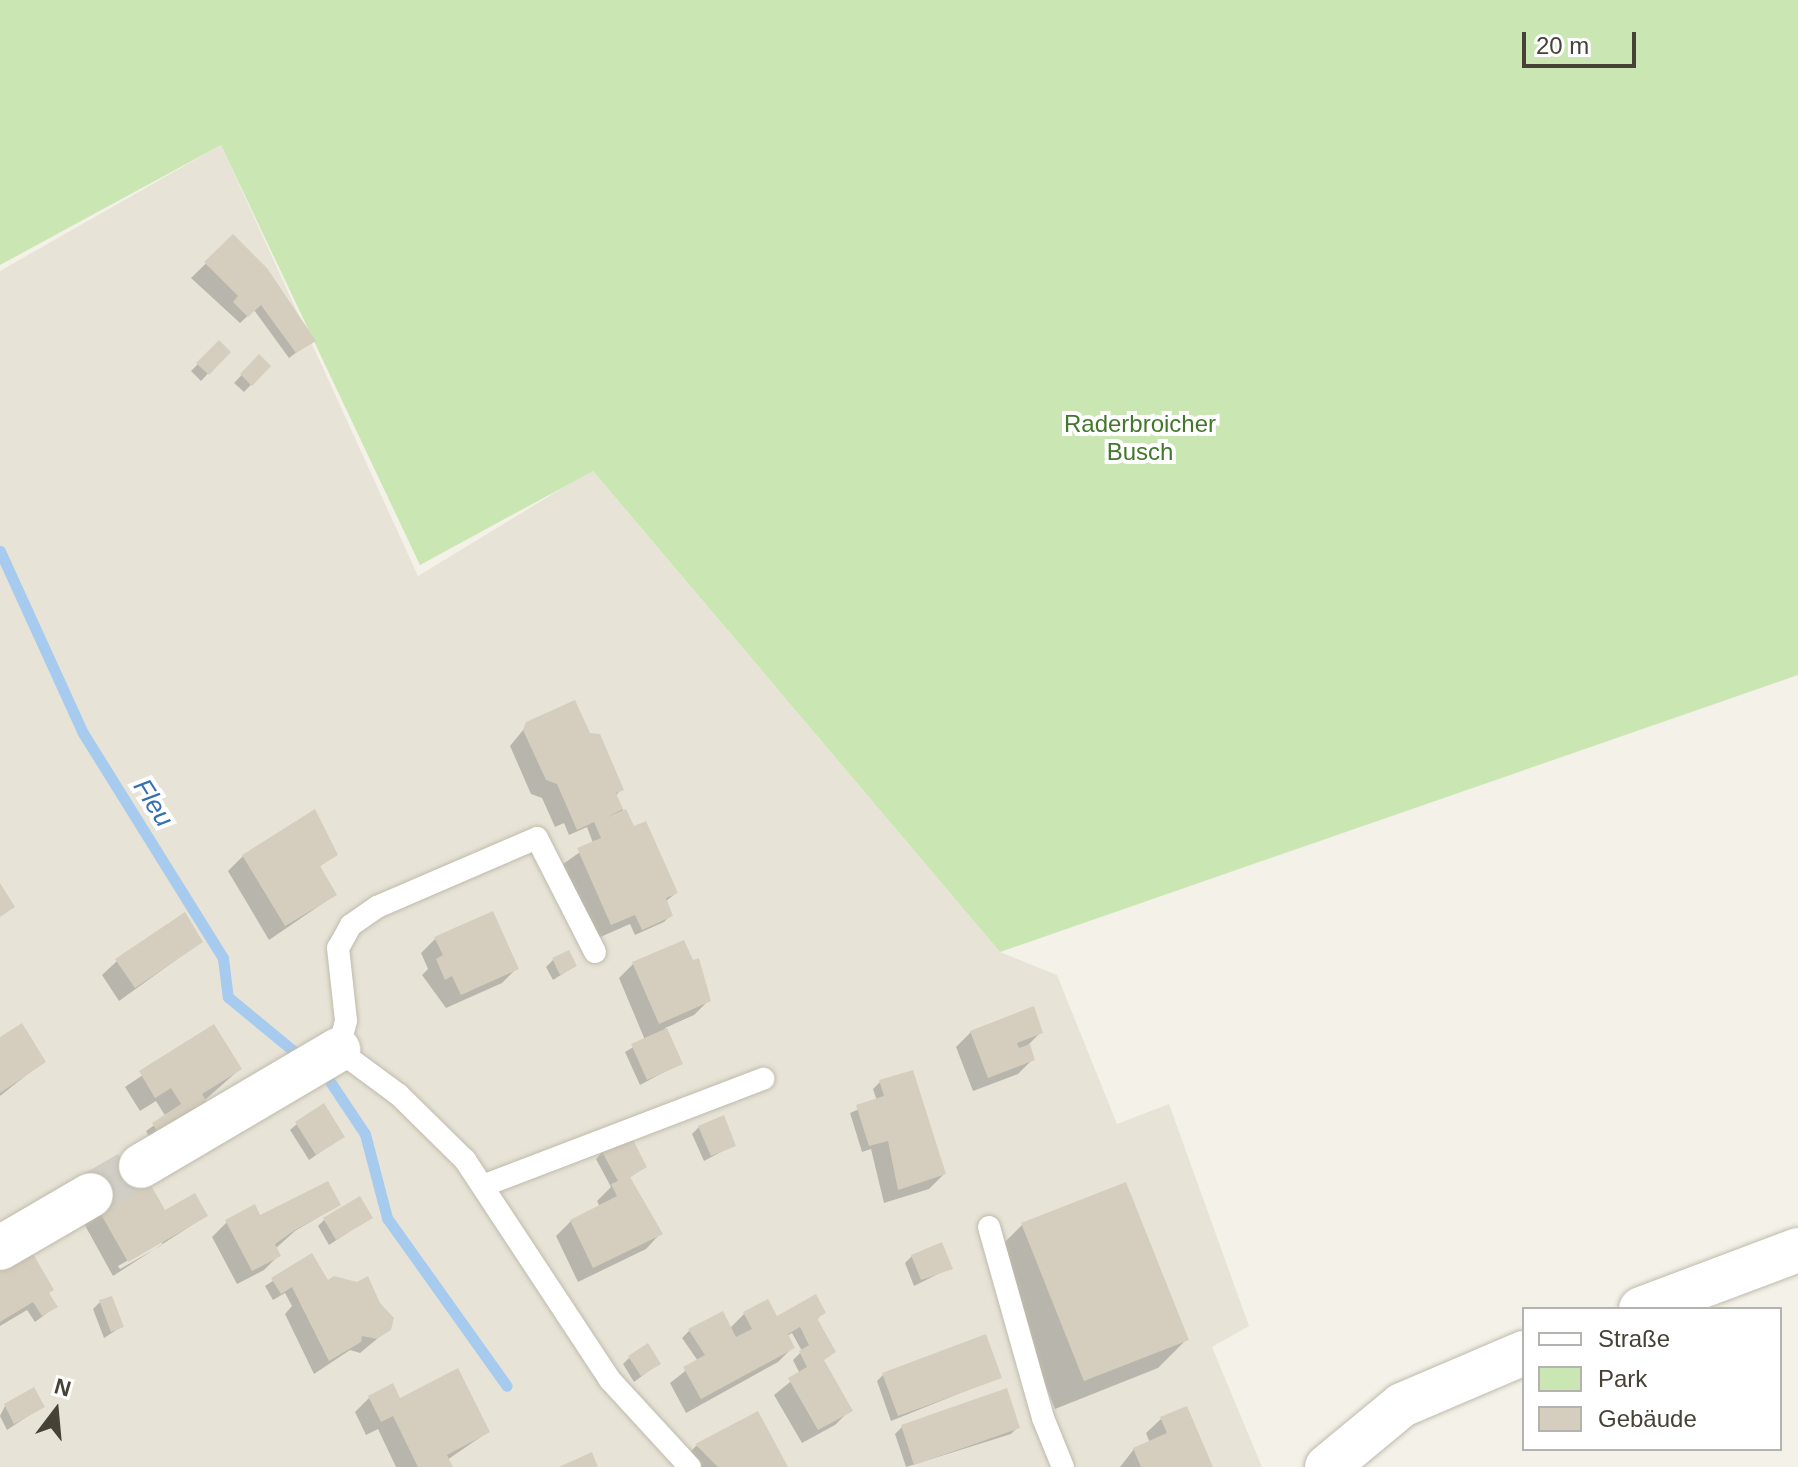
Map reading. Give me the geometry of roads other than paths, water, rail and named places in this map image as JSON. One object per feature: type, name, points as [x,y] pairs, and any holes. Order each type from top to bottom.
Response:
[{"type":"street","points":[[141,1166],[338,1050]]},
{"type":"street","points":[[0,1248],[91,1195]]},
{"type":"street","points":[[1646,1307],[1798,1250]]},
{"type":"street","points":[[1327,1467],[1402,1405],[1522,1354]]},
{"type":"lane","points":[[595,952],[537,838],[377,907],[351,925],[338,948],[346,1021],[338,1050],[415,1110],[485,1185],[610,1380],[690,1467]]},
{"type":"lane","points":[[485,1185],[763,1079]]},
{"type":"lane","points":[[989,1227],[1043,1418],[1063,1467]]},
{"type":"waterway","name":"Fleu","points":[[0,551],[83,733],[223,958],[228,997],[296,1053]]},
{"type":"waterway","name":"Fleu","points":[[331,1083],[365,1134],[387,1218],[507,1386]]},
{"type":"tunnel","points":[[91,1195],[141,1166]]},
{"type":"park label","name":"Raderbroicher Busch","points":[[1140,438]]}]
